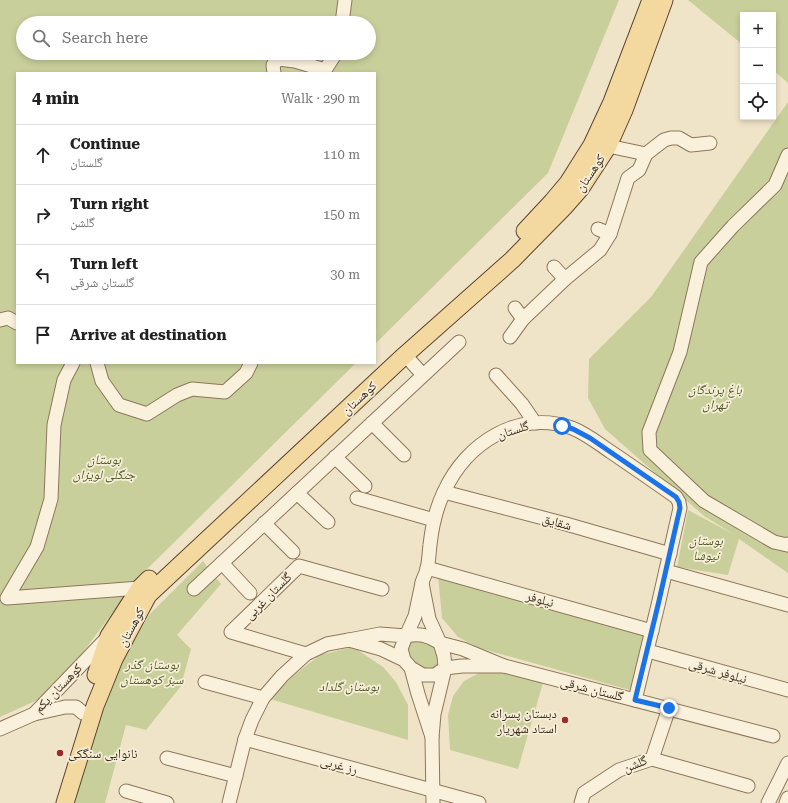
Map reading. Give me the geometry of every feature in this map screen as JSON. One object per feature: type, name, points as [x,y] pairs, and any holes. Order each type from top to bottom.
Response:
[{"type":"main road","name":"کوهستان","points":[[54,803],[72,748],[75,734],[109,636],[140,588],[469,282],[500,256],[552,202],[583,160],[600,130],[651,0]]},
{"type":"main road","name":"کوهستان","points":[[65,803],[95,706],[114,660],[148,595],[405,355],[512,260],[580,189],[608,146],[624,110],[664,0]]},
{"type":"street","points":[[343,16],[345,0]]},
{"type":"street","points":[[274,72],[273,65],[277,60]]},
{"type":"street","points":[[286,60],[325,70],[331,60]]},
{"type":"street","points":[[510,337],[523,319],[565,279],[600,250],[604,232],[628,178],[639,170],[646,154],[664,140],[671,138],[679,138],[691,145],[710,143]]},
{"type":"street","points":[[608,146],[646,154]]},
{"type":"street","points":[[788,155],[775,185],[733,226],[701,262],[680,352],[649,432],[650,450],[704,501],[774,542],[788,544]]},
{"type":"street","points":[[554,267],[565,279]]},
{"type":"street","points":[[514,308],[523,319]]},
{"type":"street","points":[[0,320],[8,318],[16,322]]},
{"type":"street","points":[[194,589],[459,342]]},
{"type":"street","points":[[405,355],[424,375]]},
{"type":"street","points":[[3,600],[37,547],[51,499],[54,425],[64,380],[72,364]]},
{"type":"street","points":[[96,364],[102,381],[119,405],[147,414],[177,395],[192,389],[225,392],[246,373],[250,364]]},
{"type":"street","points":[[496,375],[522,404],[535,422]]},
{"type":"street","name":"گلستان","points":[[406,636],[415,616],[422,583],[427,568],[434,520],[444,492],[452,476],[461,464],[481,444],[504,430],[518,425],[535,422],[562,426],[584,434],[676,497],[680,508],[670,554]]},
{"type":"street","points":[[372,423],[404,455]]},
{"type":"street","points":[[335,457],[365,486]]},
{"type":"street","name":"شقایق","points":[[444,492],[566,524],[670,554]]},
{"type":"street","points":[[297,493],[328,522]]},
{"type":"street","points":[[357,498],[434,520]]},
{"type":"street","points":[[264,523],[293,552]]},
{"type":"street","points":[[635,700],[648,651],[670,554]]},
{"type":"street","points":[[222,563],[250,593]]},
{"type":"street","name":"گلستان غربی","points":[[306,654],[231,632],[299,566],[382,589]]},
{"type":"street","name":"نیلوفر","points":[[427,568],[652,631]]},
{"type":"street","points":[[666,571],[788,605]]},
{"type":"street","points":[[422,583],[429,619],[440,643],[444,656],[445,668],[434,714],[432,736],[433,797]]},
{"type":"street","points":[[3,600],[140,588]]},
{"type":"street","points":[[229,803],[252,720],[263,698],[282,676],[306,654],[327,644],[380,634],[406,636],[416,634],[430,636],[440,643],[464,649],[504,666]]},
{"type":"street","name":"کوهستان یکم","points":[[0,729],[34,714],[109,636]]},
{"type":"street","points":[[406,636],[401,650],[408,664],[432,736]]},
{"type":"street","points":[[349,640],[381,650],[408,664],[423,675],[435,675],[445,668],[462,666],[504,666]]},
{"type":"street","name":"نیلوفر شرقی","points":[[648,651],[788,690]]},
{"type":"street","name":"گلستان شرقی","points":[[504,666],[773,736]]},
{"type":"street","points":[[205,682],[263,698]]},
{"type":"street","points":[[34,714],[65,707],[76,707],[83,713]]},
{"type":"street","name":"گلشن","points":[[581,803],[584,793],[619,770],[652,759],[669,708]]},
{"type":"street","name":"رز غربی","points":[[246,739],[433,797],[479,803]]},
{"type":"street","points":[[167,758],[236,776]]},
{"type":"street","points":[[652,759],[748,786]]},
{"type":"street","points":[[768,803],[788,763]]},
{"type":"street","points":[[126,790],[167,803]]},
{"type":"street","points":[[786,803],[788,798]]},
{"type":"green space","name":"بوستان جنگلی لویزان","points":[[0,0],[619,0],[548,173],[376,343],[376,72],[16,72],[16,364],[355,364],[138,578],[53,693],[0,717]]},
{"type":"green space","points":[[688,0],[788,0],[788,83],[776,73],[776,12],[740,12],[740,43]]},
{"type":"green space","name":"باغ پرندگان تهران","points":[[788,102],[788,573],[739,539],[728,575],[677,567],[688,510],[733,534],[704,516],[605,429],[588,398],[589,359],[651,297]]},
{"type":"green space","name":"بوستان گذر سبز کوهستان","points":[[203,561],[221,584],[177,635],[191,649],[181,686],[146,730],[126,725],[105,803],[75,803],[96,726],[112,679],[149,615]]},
{"type":"green space","points":[[438,576],[648,636],[633,691],[479,648],[458,637],[442,618]]},
{"type":"green space","points":[[413,639],[423,640],[434,646],[439,666],[432,671],[414,662],[408,649],[408,643]]},
{"type":"green space","name":"بوستان گلداد","points":[[353,647],[383,667],[396,682],[408,705],[408,740],[270,699],[293,676],[320,655]]},
{"type":"green space","points":[[500,670],[543,683],[518,769],[450,750],[448,715],[453,696],[464,681],[481,672]]},
{"type":"place","name":"دبستان پسرانه استاد شهريار","points":[[565,720]]},
{"type":"place","name":"نانوایی سنگکی","points":[[60,753]]},
{"type":"route","points":[[562,426],[573,429],[590,438],[676,497],[679,502],[680,508],[670,554],[648,651],[635,700],[669,708]]},
{"type":"park label","name":"بوستان نیوشا","points":[[706,548]]}]
